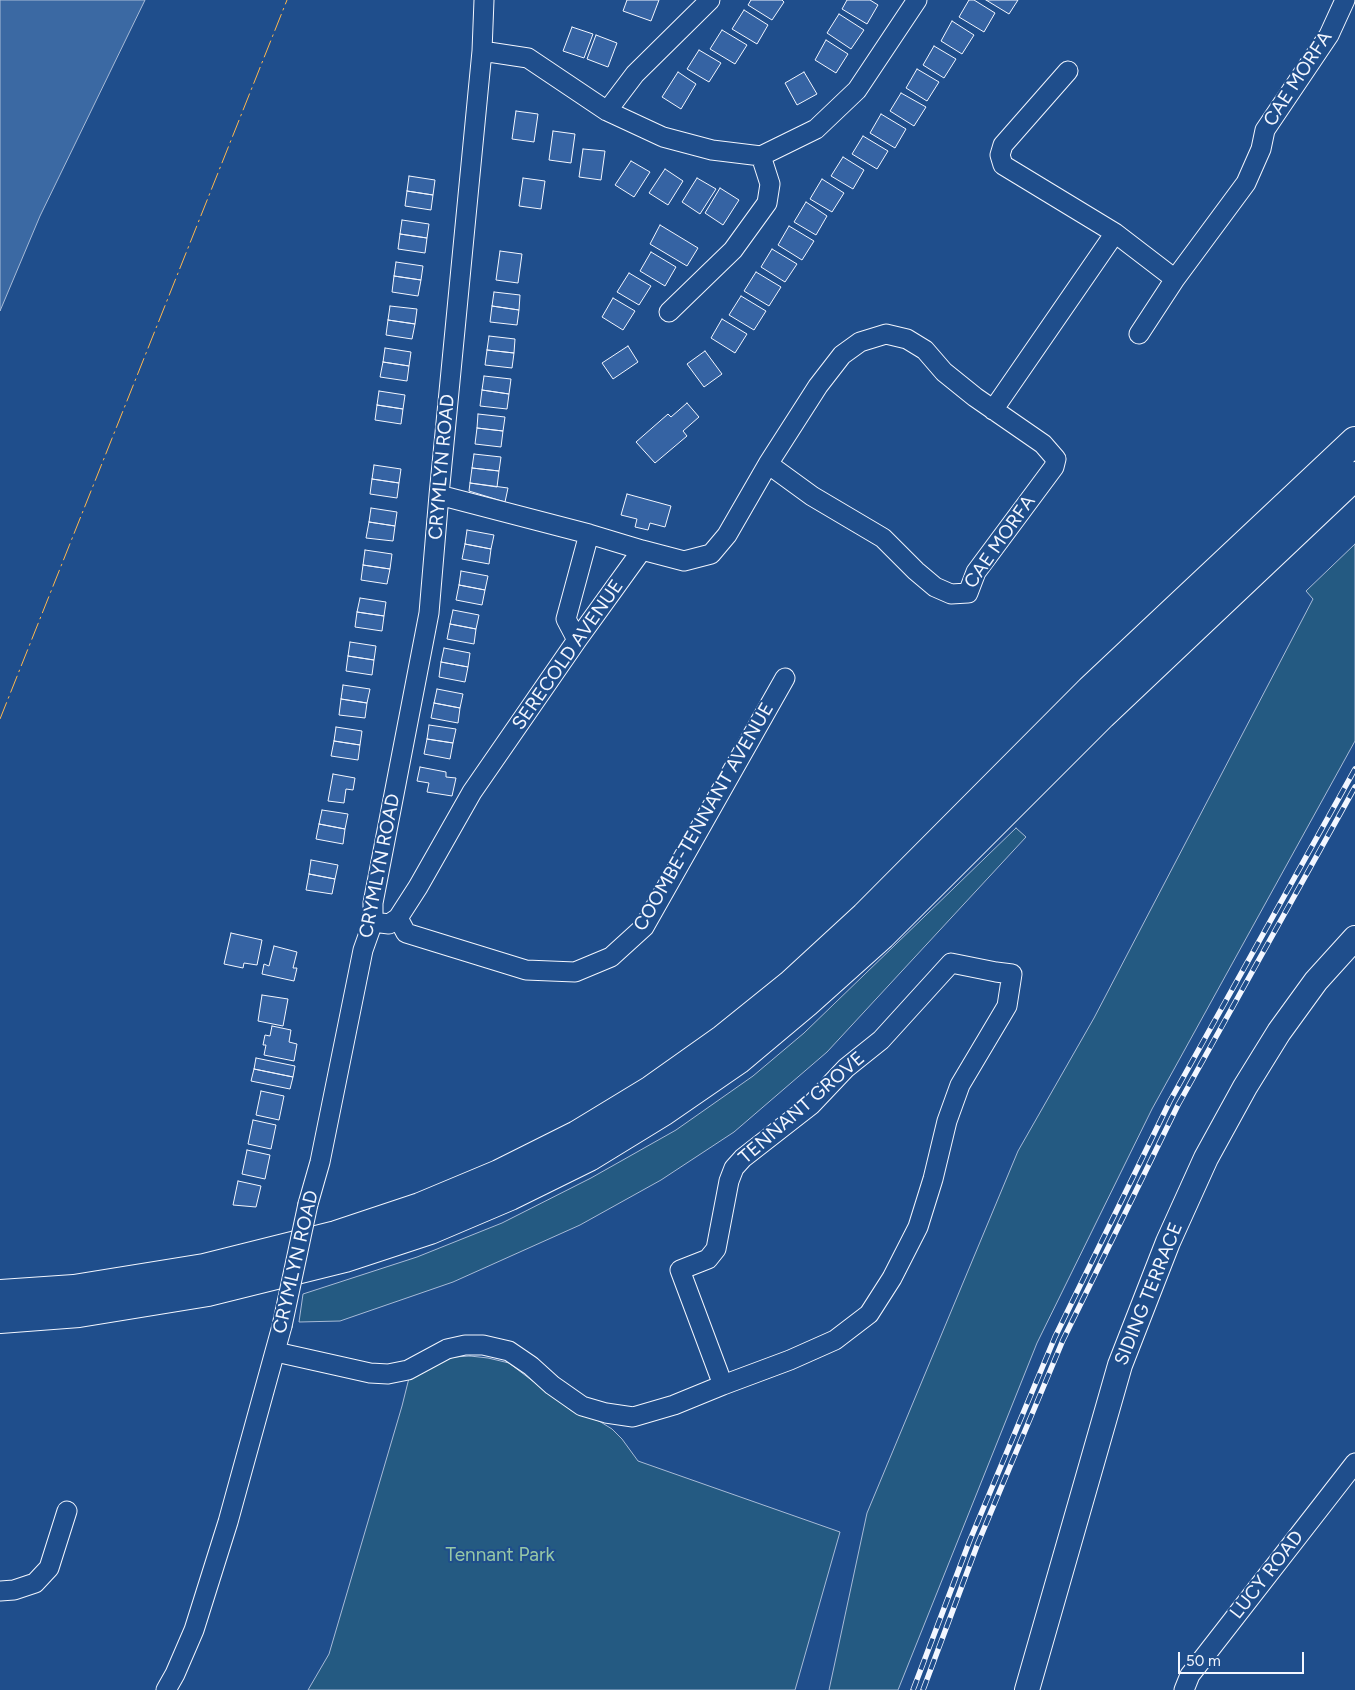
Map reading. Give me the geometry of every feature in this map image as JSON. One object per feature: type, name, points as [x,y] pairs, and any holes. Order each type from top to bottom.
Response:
[{"type":"highway","points":[[0,1294],[74,1289],[204,1268],[336,1235],[420,1207],[499,1174],[577,1135],[651,1090],[723,1039],[783,991],[865,916],[1090,690],[1355,441]]},
{"type":"highway","points":[[0,1319],[79,1313],[208,1292],[345,1258],[430,1230],[510,1196],[589,1157],[664,1111],[738,1060],[806,1003],[882,935],[1102,715],[1355,476]]},
{"type":"main road","name":"SIDING TERRACE","points":[[1026,1690],[1120,1365],[1168,1242],[1206,1158],[1245,1087],[1279,1032],[1316,981],[1355,938]]},
{"type":"street","name":"CRYMLYN ROAD","points":[[166,1690],[175,1674],[196,1621],[228,1522],[276,1352],[308,1204],[320,1162],[363,950],[373,922],[373,903],[429,613],[482,51],[484,0]]},
{"type":"street","points":[[607,111],[635,74],[710,0]]},
{"type":"street","points":[[482,51],[528,58],[607,111],[663,137],[712,150],[761,156],[816,129],[857,90],[917,0]]},
{"type":"street","name":"CAE MORFA","points":[[1139,334],[1175,279],[1246,183],[1261,149],[1265,130],[1329,35],[1338,3]]},
{"type":"street","points":[[1068,71],[1002,145],[1000,155],[1003,165],[1115,233],[1175,279]]},
{"type":"street","points":[[670,312],[733,250],[767,203],[770,184],[761,156]]},
{"type":"street","points":[[993,410],[1115,233]]},
{"type":"street","name":"CAE MORFA","points":[[642,550],[684,561],[711,554],[727,536],[768,464],[818,386],[842,356],[860,342],[886,334],[907,339],[925,350],[944,372],[993,410],[1043,444],[1056,459],[1054,467],[976,572],[968,593],[951,594],[935,587],[883,538],[812,496],[768,464]]},
{"type":"street","points":[[439,495],[589,534],[642,550]]},
{"type":"street","points":[[577,640],[566,619],[589,534]]},
{"type":"street","name":"SERECOLD AVENUE","points":[[398,918],[472,792],[642,550]]},
{"type":"street","name":"COOMBE-TENNANT AVENUE","points":[[398,918],[406,933],[526,970],[575,972],[611,957],[644,927],[785,678]]},
{"type":"street","points":[[373,922],[389,924],[398,918]]},
{"type":"street","name":"TENNANT GROVE","points":[[951,963],[1012,974],[1007,1006],[960,1085],[947,1121],[933,1179],[918,1227],[892,1278],[869,1314],[835,1340],[790,1360],[724,1385],[680,1270],[708,1259],[716,1249],[729,1181],[734,1168],[743,1158],[810,1105],[846,1068],[881,1040],[951,963]]},
{"type":"street","points":[[276,1352],[370,1373],[388,1374],[408,1370],[447,1349],[465,1345],[484,1345],[509,1352],[532,1366],[552,1385],[582,1406],[606,1413],[633,1417],[674,1405],[724,1385]]},
{"type":"street","name":"LUCY ROAD","points":[[1184,1690],[1190,1675],[1355,1464]]},
{"type":"street","points":[[0,1590],[14,1590],[35,1583],[49,1568],[67,1511]]},
{"type":"green space","points":[[1355,544],[1355,741],[1152,1109],[1037,1343],[898,1690],[829,1690],[867,1513],[1018,1151],[1094,1018],[1313,599],[1306,591]]},
{"type":"green space","points":[[1016,828],[1026,837],[827,1052],[734,1132],[661,1180],[580,1225],[453,1282],[340,1321],[299,1322],[303,1294],[417,1257],[502,1223],[591,1178],[676,1130],[753,1076],[804,1033]]},
{"type":"green space","name":"Tennant Park","points":[[470,1356],[509,1363],[572,1411],[599,1421],[612,1429],[638,1461],[840,1532],[795,1690],[308,1690],[329,1654],[409,1378],[436,1363],[454,1357]]},
{"type":"shaded area","points":[[0,0],[145,0],[40,216],[0,311]]},
{"type":"building","points":[[627,0],[659,0],[651,21],[623,11]]},
{"type":"building","points":[[751,0],[782,0],[784,2],[772,20],[748,5]]},
{"type":"building","points":[[847,0],[870,0],[878,5],[867,24],[842,9]]},
{"type":"building","points":[[969,0],[974,0],[995,13],[984,32],[959,17]]},
{"type":"building","points":[[986,0],[1018,0],[1009,14]]},
{"type":"building","points":[[744,10],[768,25],[757,44],[732,29]]},
{"type":"building","points":[[839,14],[864,30],[851,49],[827,33]]},
{"type":"building","points":[[952,21],[974,35],[962,54],[941,41]]},
{"type":"building","points":[[572,27],[593,34],[584,58],[563,51]]},
{"type":"building","points":[[722,30],[747,45],[735,64],[710,49]]},
{"type":"building","points":[[596,35],[617,43],[608,67],[587,59]]},
{"type":"building","points":[[826,40],[848,54],[836,73],[815,60]]},
{"type":"building","points":[[934,46],[956,59],[944,78],[923,65]]},
{"type":"building","points":[[699,50],[721,63],[709,82],[687,69]]},
{"type":"building","points":[[917,69],[939,82],[927,101],[906,88]]},
{"type":"building","points":[[678,72],[696,84],[681,109],[662,97]]},
{"type":"building","points":[[804,72],[817,94],[797,105],[785,83]]},
{"type":"building","points":[[901,93],[926,107],[914,126],[890,111]]},
{"type":"building","points":[[516,111],[538,114],[534,142],[512,139]]},
{"type":"building","points":[[881,114],[906,129],[895,148],[870,133]]},
{"type":"building","points":[[553,131],[575,134],[571,163],[549,160]]},
{"type":"building","points":[[863,136],[888,151],[877,169],[852,154]]},
{"type":"building","points":[[583,149],[605,151],[601,180],[579,177]]},
{"type":"building","points":[[843,157],[864,170],[853,189],[831,176]]},
{"type":"building","points":[[631,161],[650,172],[634,197],[615,185]]},
{"type":"building","points":[[665,169],[683,181],[668,205],[649,193]]},
{"type":"building","points":[[409,176],[435,180],[433,195],[407,191]]},
{"type":"building","points":[[523,178],[545,181],[541,209],[519,206]]},
{"type":"building","points":[[697,178],[716,189],[700,214],[682,202]]},
{"type":"building","points":[[822,179],[844,193],[832,212],[810,199]]},
{"type":"building","points":[[720,188],[739,200],[723,225],[705,213]]},
{"type":"building","points":[[407,191],[433,195],[431,210],[405,206]]},
{"type":"building","points":[[806,202],[827,216],[816,235],[794,222]]},
{"type":"building","points":[[402,220],[429,224],[427,238],[400,234]]},
{"type":"building","points":[[660,225],[698,248],[687,266],[650,244]]},
{"type":"building","points":[[789,226],[814,241],[802,260],[778,245]]},
{"type":"building","points":[[400,234],[427,238],[425,253],[398,249]]},
{"type":"building","points":[[772,249],[797,264],[785,282],[761,267]]},
{"type":"building","points":[[500,251],[522,254],[518,283],[496,280]]},
{"type":"building","points":[[651,252],[676,267],[665,286],[640,271]]},
{"type":"building","points":[[396,262],[423,266],[421,280],[394,276]]},
{"type":"building","points":[[756,272],[781,287],[769,306],[744,291]]},
{"type":"building","points":[[629,273],[651,286],[639,305],[617,292]]},
{"type":"building","points":[[394,276],[421,280],[418,296],[392,292]]},
{"type":"building","points":[[494,292],[520,295],[519,310],[492,306]]},
{"type":"building","points":[[741,296],[766,311],[754,330],[729,315]]},
{"type":"building","points":[[613,298],[635,311],[623,330],[602,317]]},
{"type":"building","points":[[390,306],[417,309],[415,324],[388,320]]},
{"type":"building","points":[[492,306],[519,310],[517,325],[490,322]]},
{"type":"building","points":[[722,319],[747,334],[735,353],[711,338]]},
{"type":"building","points":[[388,320],[415,324],[412,339],[386,335]]},
{"type":"building","points":[[489,336],[515,339],[514,353],[487,350]]},
{"type":"building","points":[[628,346],[638,362],[613,379],[602,363]]},
{"type":"building","points":[[385,348],[411,352],[409,366],[383,362]]},
{"type":"building","points":[[487,350],[514,353],[512,368],[485,365]]},
{"type":"building","points":[[705,351],[722,374],[704,387],[687,364]]},
{"type":"building","points":[[383,362],[409,366],[407,381],[380,377]]},
{"type":"building","points":[[484,376],[511,379],[509,394],[482,390]]},
{"type":"building","points":[[482,390],[509,394],[507,409],[480,406]]},
{"type":"building","points":[[379,391],[405,395],[403,409],[377,405]]},
{"type":"building","points":[[687,403],[699,417],[683,431],[687,436],[655,463],[636,442],[668,414],[671,417]]},
{"type":"building","points":[[377,405],[403,409],[401,424],[375,420]]},
{"type":"building","points":[[478,414],[505,417],[503,431],[477,428]]},
{"type":"building","points":[[477,428],[503,431],[501,447],[475,444]]},
{"type":"building","points":[[474,454],[501,457],[499,471],[472,468]]},
{"type":"building","points":[[374,465],[401,469],[399,483],[372,479]]},
{"type":"building","points":[[472,468],[499,471],[497,487],[470,483]]},
{"type":"building","points":[[372,479],[399,483],[397,498],[370,494]]},
{"type":"building","points":[[470,483],[508,488],[505,502],[469,491]]},
{"type":"building","points":[[627,494],[671,506],[665,527],[650,523],[648,530],[635,527],[637,519],[621,515]]},
{"type":"building","points":[[371,508],[397,512],[395,526],[369,522]]},
{"type":"building","points":[[369,522],[395,526],[393,541],[366,538]]},
{"type":"building","points":[[467,530],[494,535],[491,549],[465,544]]},
{"type":"building","points":[[465,544],[491,549],[489,564],[462,559]]},
{"type":"building","points":[[365,550],[392,554],[390,569],[363,565]]},
{"type":"building","points":[[363,565],[390,569],[387,584],[361,580]]},
{"type":"building","points":[[461,571],[488,576],[485,590],[459,585]]},
{"type":"building","points":[[459,585],[485,590],[482,605],[456,600]]},
{"type":"building","points":[[360,598],[386,602],[384,616],[357,612]]},
{"type":"building","points":[[453,610],[479,615],[476,629],[450,624]]},
{"type":"building","points":[[357,612],[384,616],[382,631],[355,627]]},
{"type":"building","points":[[450,624],[476,629],[474,644],[447,639]]},
{"type":"building","points":[[350,642],[376,646],[374,660],[348,656]]},
{"type":"building","points":[[444,648],[470,653],[468,667],[441,662]]},
{"type":"building","points":[[348,656],[374,660],[372,675],[346,671]]},
{"type":"building","points":[[441,662],[468,667],[465,682],[439,677]]},
{"type":"building","points":[[343,685],[370,689],[367,703],[341,699]]},
{"type":"building","points":[[437,689],[463,694],[460,708],[434,703]]},
{"type":"building","points":[[341,699],[367,703],[365,718],[339,715]]},
{"type":"building","points":[[434,703],[460,708],[458,723],[431,718]]},
{"type":"building","points":[[429,725],[456,729],[453,743],[427,739]]},
{"type":"building","points":[[336,727],[362,731],[360,745],[334,741]]},
{"type":"building","points":[[427,739],[453,743],[450,759],[424,754]]},
{"type":"building","points":[[334,741],[360,745],[358,760],[331,756]]},
{"type":"building","points":[[420,767],[446,772],[446,777],[456,778],[452,796],[427,792],[429,783],[417,781]]},
{"type":"building","points":[[333,774],[355,778],[353,790],[346,789],[344,803],[328,801]]},
{"type":"building","points":[[322,810],[348,814],[345,829],[319,824]]},
{"type":"building","points":[[319,824],[345,829],[343,844],[316,839]]},
{"type":"building","points":[[311,860],[338,865],[335,879],[309,874]]},
{"type":"building","points":[[309,874],[335,879],[332,894],[306,890]]},
{"type":"building","points":[[231,933],[262,940],[257,965],[244,963],[243,968],[224,964]]},
{"type":"building","points":[[274,946],[297,952],[293,968],[297,968],[294,981],[262,974],[264,964],[269,966]]},
{"type":"building","points":[[262,995],[288,999],[283,1026],[258,1021]]},
{"type":"building","points":[[272,1026],[291,1030],[289,1042],[297,1044],[294,1061],[264,1055],[265,1035],[270,1036]]},
{"type":"building","points":[[256,1058],[295,1066],[293,1077],[254,1069]]},
{"type":"building","points":[[254,1069],[293,1077],[290,1089],[251,1081]]},
{"type":"building","points":[[261,1091],[284,1096],[279,1120],[256,1115]]},
{"type":"building","points":[[253,1120],[276,1125],[271,1149],[248,1144]]},
{"type":"building","points":[[247,1150],[270,1155],[265,1179],[242,1174]]},
{"type":"building","points":[[238,1181],[261,1186],[256,1207],[233,1205]]},
{"type":"railway","points":[[913,1690],[970,1540],[1055,1337],[1170,1101],[1355,769]]},
{"type":"railway","points":[[923,1690],[978,1543],[1063,1340],[1178,1105],[1355,787]]},
{"type":"power","points":[[0,719],[287,0]]}]
